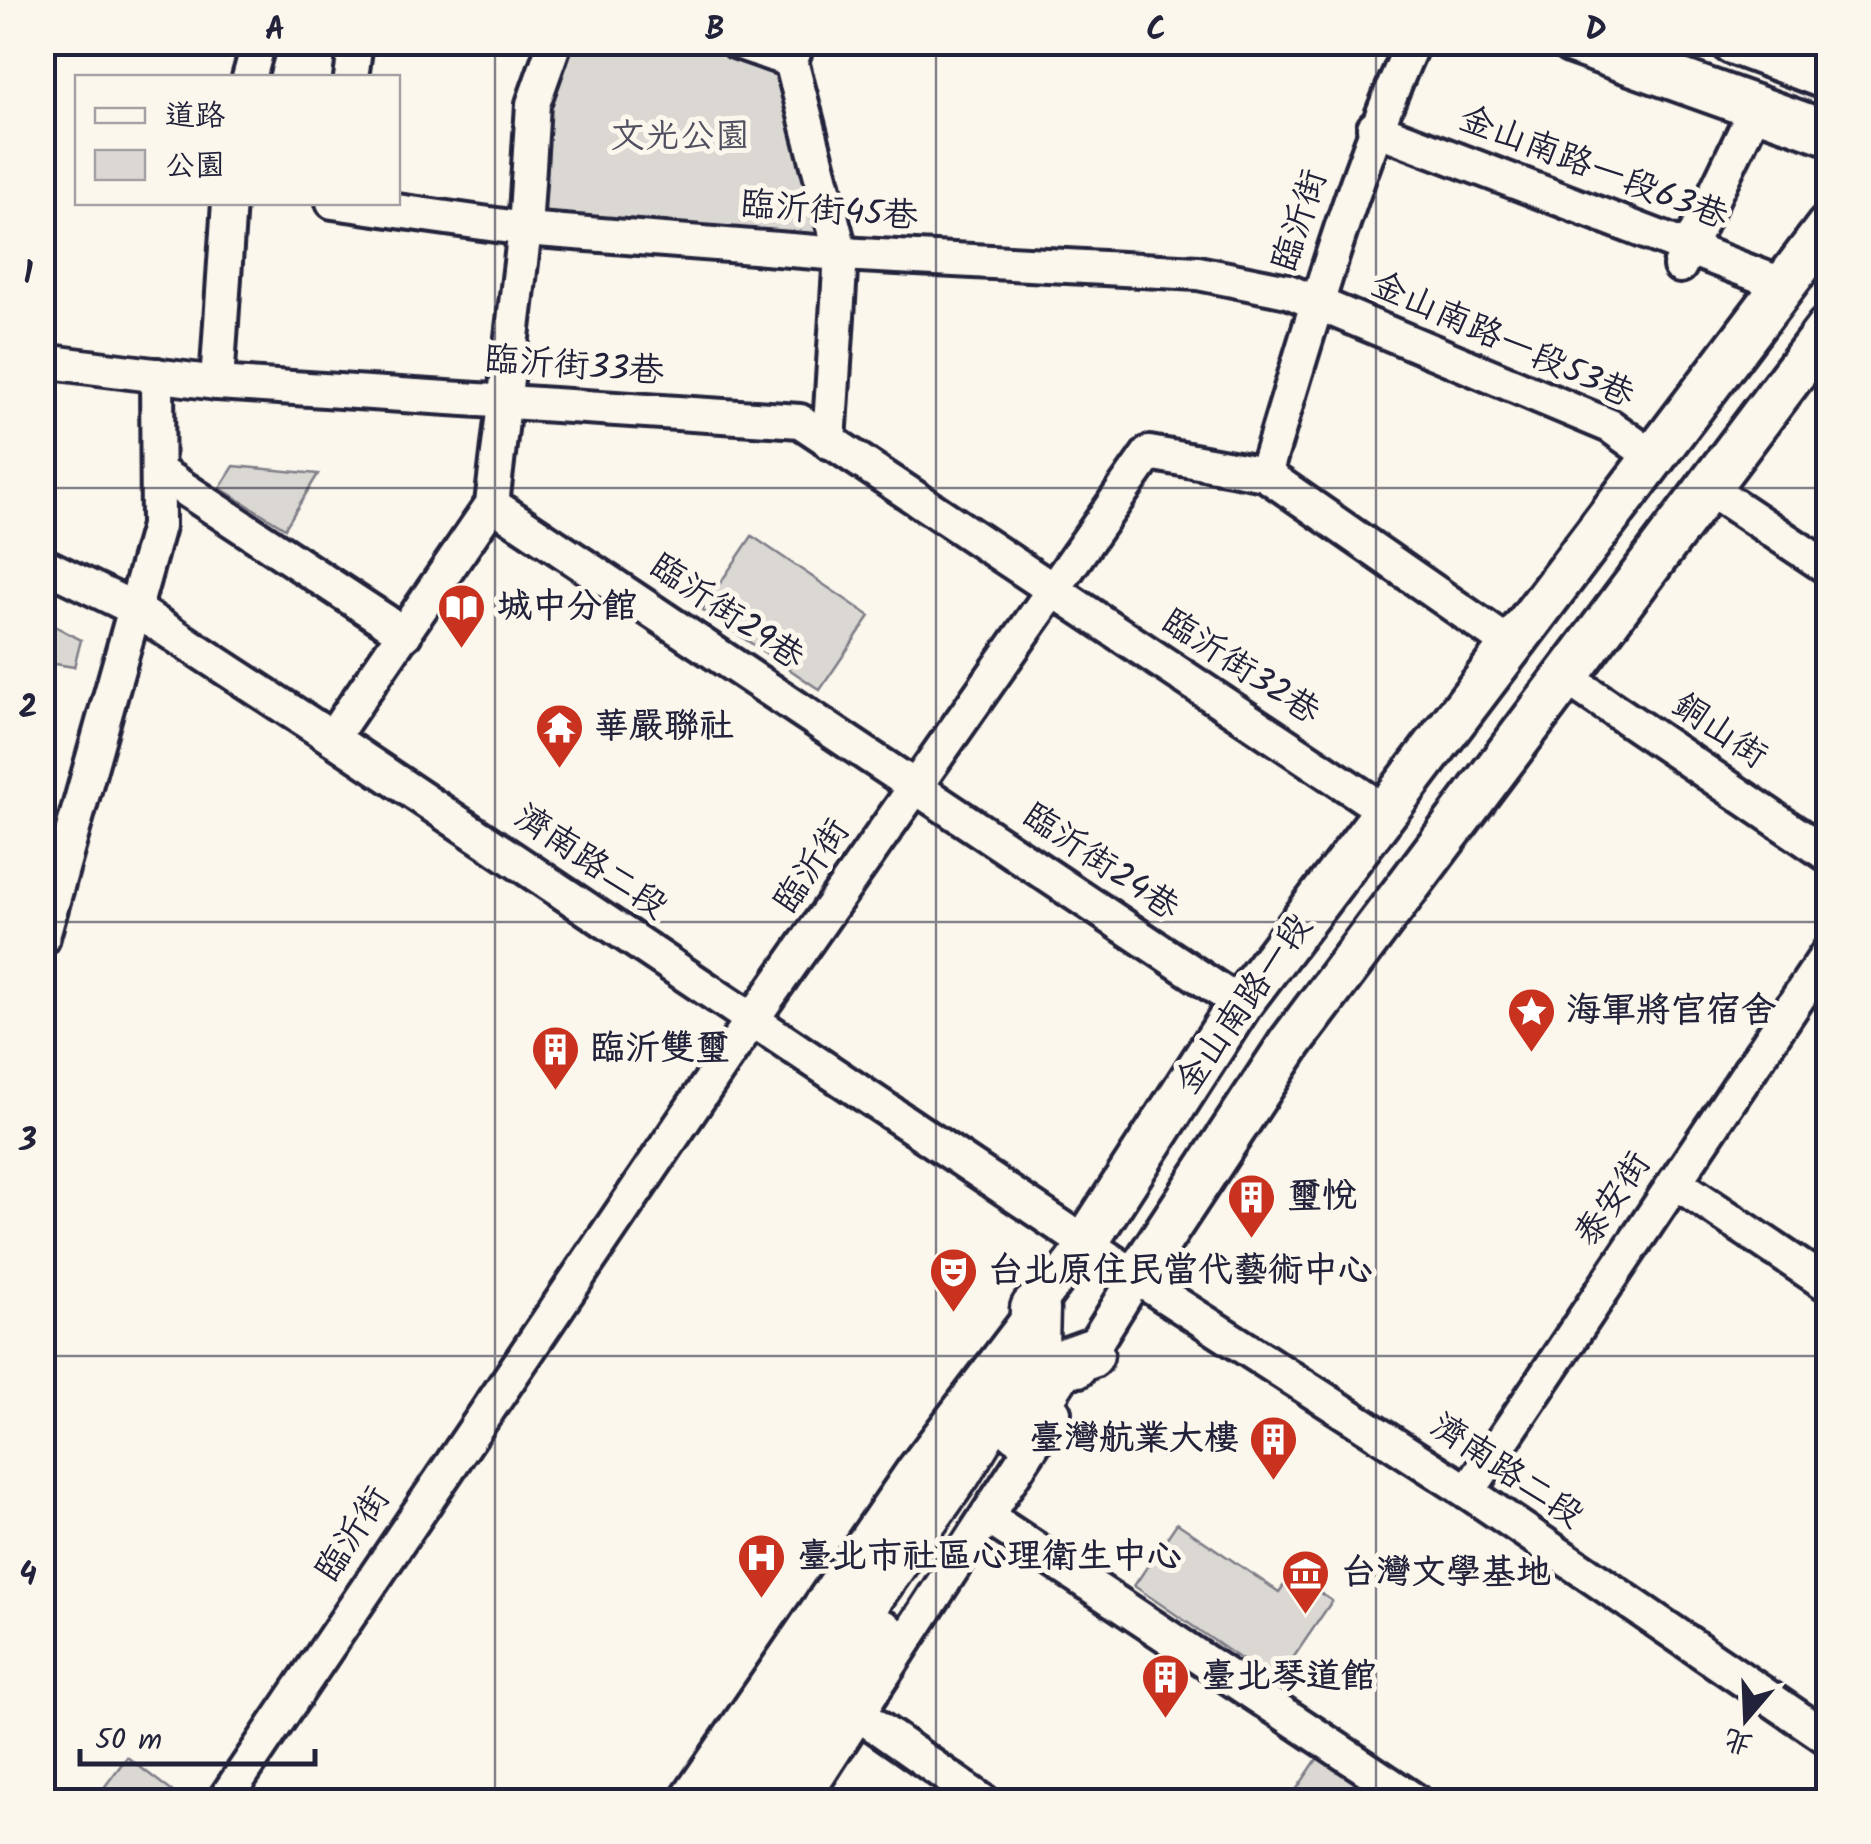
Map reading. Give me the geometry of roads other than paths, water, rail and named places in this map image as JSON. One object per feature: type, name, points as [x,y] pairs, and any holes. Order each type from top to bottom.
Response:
[{"type":"highway","points":[[724,1802],[974,1493],[1034,1344],[1035,1309]]},
{"type":"highway","points":[[768,1802],[1062,1364],[1089,1354]]},
{"type":"main road","points":[[1572,42],[1828,133]]},
{"type":"main road","points":[[1732,42],[1828,78]]},
{"type":"main road","name":"金山南路一段","points":[[1087,1241],[1240,1004],[1828,227]]},
{"type":"main road","name":"金山南路一段","points":[[1137,1276],[1292,1042],[1828,328]]},
{"type":"street","points":[[250,75],[259,42]]},
{"type":"street","points":[[351,75],[356,42]]},
{"type":"street","points":[[332,738],[492,504],[525,229],[534,104],[555,42]]},
{"type":"street","points":[[737,42],[795,52],[840,254],[829,442]]},
{"type":"street","name":"臨沂街","points":[[223,1802],[752,1020],[1149,454],[1265,474],[1374,128],[1414,42]]},
{"type":"street","points":[[1684,258],[1756,108]]},
{"type":"street","name":"金山南路一段63巷","points":[[1374,128],[1684,258],[1784,286]]},
{"type":"street","points":[[217,383],[229,205]]},
{"type":"street","name":"臨沂街45巷","points":[[348,205],[525,229],[840,254],[1198,273],[1288,291],[1317,303]]},
{"type":"street","name":"金山南路一段53巷","points":[[1317,303],[1614,415],[1653,457]]},
{"type":"street","name":"臨沂街33巷","points":[[42,361],[217,383],[800,421],[1051,590]]},
{"type":"street","points":[[42,940],[158,526],[156,375]]},
{"type":"street","points":[[159,472],[405,634]]},
{"type":"street","points":[[1265,474],[1512,646]]},
{"type":"street","points":[[1708,487],[1828,568]]},
{"type":"street","name":"臨沂街29巷","points":[[492,504],[915,788]]},
{"type":"street","name":"濟南路二段","points":[[42,564],[133,608],[332,738],[1137,1276],[1468,1492],[1828,1738]]},
{"type":"street","name":"臨沂街32巷","points":[[1051,590],[1385,811]]},
{"type":"street","name":"銅山街","points":[[1564,676],[1828,854]]},
{"type":"street","name":"臨沂街24巷","points":[[915,788],[1240,1004]]},
{"type":"street","name":"泰安街","points":[[1468,1492],[1828,953]]},
{"type":"street","points":[[1675,1182],[1828,1286]]},
{"type":"street","name":"金山南路一段","points":[[685,1802],[913,1470],[1087,1241]]},
{"type":"street","name":"金山南路一段","points":[[1089,1354],[1137,1276]]},
{"type":"street","points":[[801,1802],[858,1714],[974,1493],[1417,1802]]},
{"type":"street","points":[[858,1714],[984,1802]]},
{"type":"place","name":"城中分館","points":[[462,650]]},
{"type":"place","name":"華嚴聯社","points":[[559,770]]},
{"type":"place","name":"海軍將官宿舍","points":[[1531,1054]]},
{"type":"place","name":"臨沂雙璽","points":[[555,1092]]},
{"type":"place","name":"璽悅","points":[[1252,1240]]},
{"type":"place","name":"台北原住民當代藝術中心","points":[[953,1314]]},
{"type":"place","name":"臺灣航業大樓","points":[[1274,1482]]},
{"type":"place","name":"臺北市社區心理衛生中心","points":[[762,1600]]},
{"type":"place","name":"台灣文學基地","points":[[1306,1616]]},
{"type":"place","name":"臺北琴道館","points":[[1166,1720]]},
{"type":"park label","name":"文光公園","points":[[680,138]]}]
